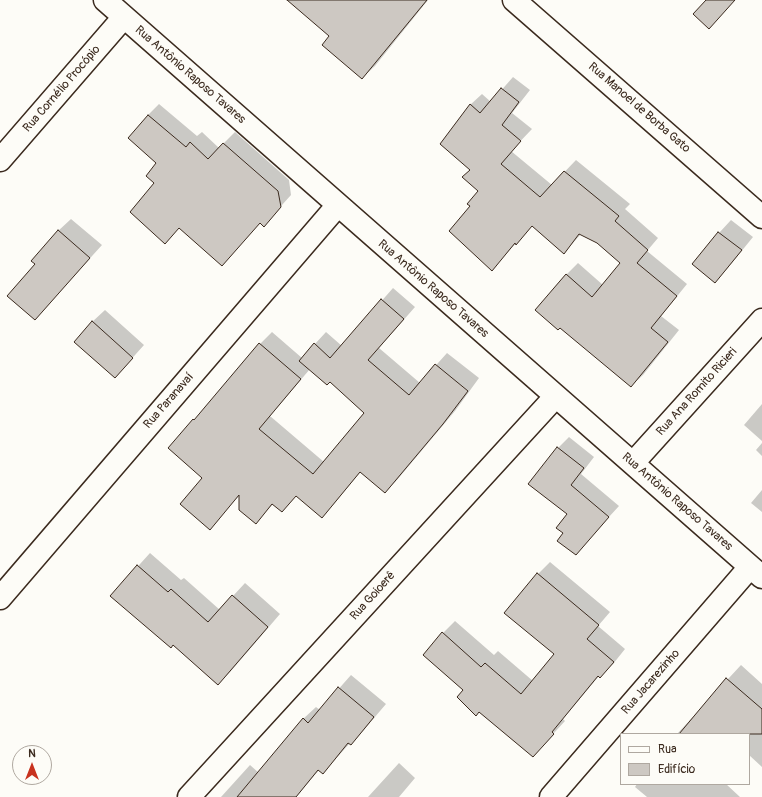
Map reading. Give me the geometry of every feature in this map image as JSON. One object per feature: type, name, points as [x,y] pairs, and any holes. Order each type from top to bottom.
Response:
[{"type":"street","name":"Rua Antônio Raposo Tavares","points":[[105,0],[756,572]]},
{"type":"street","name":"Rua Manoel de Borba Gato","points":[[514,0],[762,217]]},
{"type":"street","name":"Rua Cornélio Procópio","points":[[0,160],[124,17]]},
{"type":"street","name":"Rua Paranavaí","points":[[0,598],[338,205]]},
{"type":"street","name":"Rua Ana Romito Ricieri","points":[[633,464],[762,320]]},
{"type":"street","name":"Rua Goioerê","points":[[190,797],[556,396]]},
{"type":"street","name":"Rua Jacarezinho","points":[[552,797],[756,572]]},
{"type":"building","points":[[287,0],[427,0],[362,79],[322,45],[329,36]]},
{"type":"building","points":[[706,0],[735,0],[709,29],[693,14]]},
{"type":"building","points":[[501,88],[519,102],[502,125],[521,141],[501,164],[540,197],[564,171],[619,216],[615,221],[648,250],[637,263],[677,296],[651,328],[668,342],[631,387],[560,328],[558,330],[535,310],[566,274],[592,297],[620,263],[597,243],[579,234],[564,254],[532,226],[516,245],[515,243],[492,271],[449,231],[470,206],[467,204],[478,191],[462,177],[470,170],[440,144],[470,104],[480,113]]},
{"type":"building","points":[[148,115],[186,147],[190,142],[208,159],[223,143],[278,191],[281,207],[264,227],[260,223],[222,266],[179,228],[165,244],[130,212],[154,183],[146,176],[156,163],[128,138]]},
{"type":"building","points":[[58,230],[90,258],[35,320],[7,296],[35,264],[31,261]]},
{"type":"building","points":[[718,232],[742,250],[715,283],[692,264]]},
{"type":"building","points":[[381,299],[404,319],[368,360],[409,395],[435,364],[468,391],[443,424],[385,493],[360,472],[322,518],[296,496],[282,512],[272,504],[256,524],[239,510],[239,495],[210,530],[180,504],[202,478],[168,448],[193,419],[194,420],[259,343],[301,379],[259,429],[313,474],[364,413],[330,382],[327,385],[299,361],[314,343],[330,358]]},
{"type":"building","points":[[92,321],[133,358],[115,378],[74,342]]},
{"type":"building","points":[[557,447],[584,468],[571,485],[609,517],[576,555],[557,541],[563,533],[556,528],[567,514],[528,484]]},
{"type":"building","points":[[137,565],[168,592],[171,589],[208,622],[232,595],[268,627],[218,685],[173,645],[171,648],[110,596]]},
{"type":"building","points":[[537,573],[599,625],[587,639],[614,662],[600,678],[598,676],[552,732],[554,734],[533,757],[479,712],[476,716],[457,697],[463,690],[423,655],[442,632],[481,667],[485,663],[521,694],[554,654],[504,613]]},
{"type":"building","points":[[726,678],[762,709],[762,734],[680,733]]},
{"type":"building","points":[[338,687],[374,717],[351,745],[348,743],[323,774],[318,770],[296,797],[237,797],[303,718],[308,723]]}]
